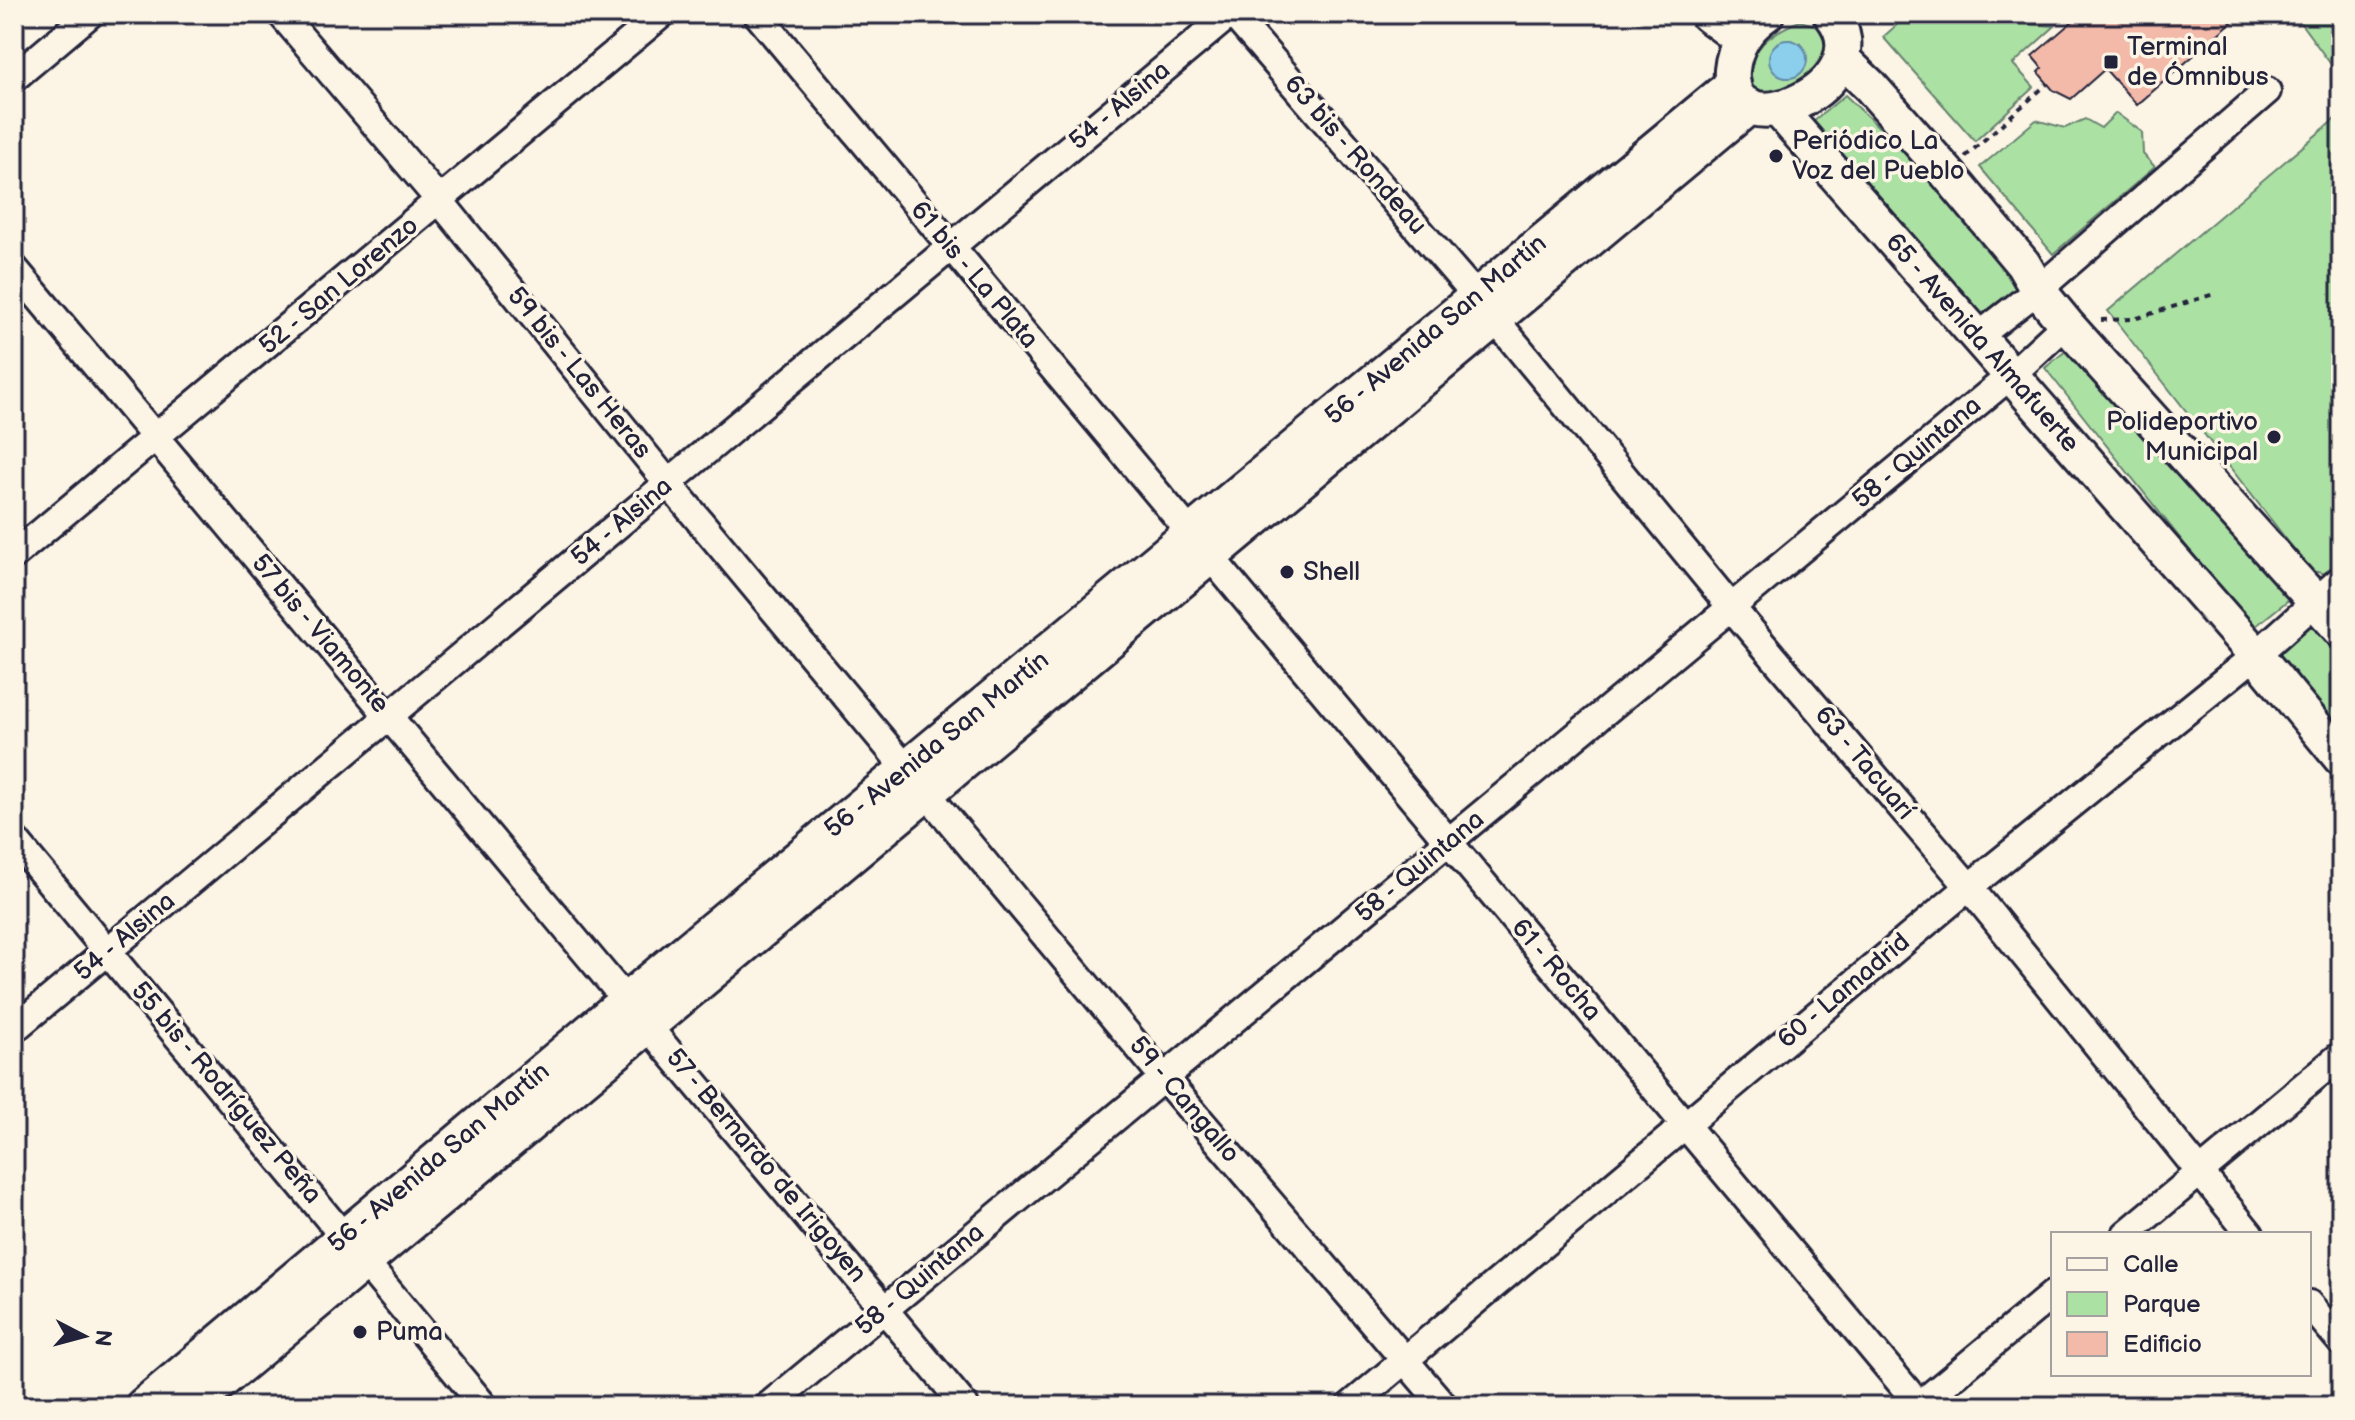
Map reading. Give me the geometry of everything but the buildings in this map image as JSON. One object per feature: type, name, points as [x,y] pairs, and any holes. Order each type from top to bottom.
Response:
[{"type":"main road","points":[[1707,14],[1741,39]]},
{"type":"main road","points":[[1754,100],[1733,60],[1741,39],[1766,14]]},
{"type":"main road","name":"56 - Avenida San Martín","points":[[192,1406],[356,1250],[1486,307],[1754,100],[1802,101],[1817,89],[1831,75],[1844,30]]},
{"type":"main road","points":[[1844,30],[1870,86],[2023,264],[2038,290],[2071,329],[2328,590],[2341,630]]},
{"type":"main road","name":"65 - Avenida Almafuerte","points":[[1754,100],[2010,376],[2256,655],[2341,758]]},
{"type":"main road","name":"56 - Avenida San Martín","points":[[143,1406],[356,1250]]},
{"type":"street","points":[[14,78],[90,14]]},
{"type":"street","name":"59 bis - Las Heras","points":[[281,14],[440,201],[668,483],[918,780]]},
{"type":"street","name":"52 - San Lorenzo","points":[[14,555],[662,14]]},
{"type":"street","name":"61 bis - La Plata","points":[[757,14],[1200,547]]},
{"type":"street","name":"54 - Alsina","points":[[14,1029],[1232,14]]},
{"type":"street","name":"63 bis - Rondeau","points":[[1232,14],[1486,307]]},
{"type":"street","points":[[1976,338],[2038,290],[2267,91]]},
{"type":"street","name":"57 bis - Viamonte","points":[[14,268],[638,1012]]},
{"type":"street","name":"63 - Tacuarí","points":[[1486,307],[1731,607],[1969,887],[2248,1232]]},
{"type":"street","name":"58 - Quintana","points":[[768,1406],[2010,376],[2071,329]]},
{"type":"street","name":"61 - Rocha","points":[[1200,547],[1919,1406]]},
{"type":"street","name":"60 - Lamadrid","points":[[1350,1406],[1969,887],[2256,655],[2328,590]]},
{"type":"street","name":"59 - Cangallo","points":[[918,780],[1164,1078],[1444,1406]]},
{"type":"street","name":"55 bis - Rodríguez Peña","points":[[14,839],[484,1406]]},
{"type":"street","name":"57 - Bernardo de Irigoyen","points":[[638,1012],[965,1406]]},
{"type":"street","points":[[2128,1232],[2341,1055]]},
{"type":"street","points":[[1919,1406],[2051,1296]]},
{"type":"street","points":[[2311,1306],[2341,1342]]},
{"type":"path","points":[[1947,173],[2047,84]]},
{"type":"path","points":[[2071,329],[2087,321],[2134,319],[2214,294]]},
{"type":"green space","points":[[1909,14],[1983,14],[1989,21],[2055,26],[2013,64],[2034,87],[1975,141],[1883,37]]},
{"type":"green space","points":[[2294,14],[2341,14],[2341,78]]},
{"type":"green space","points":[[1800,21],[1827,29],[1831,37],[1815,79],[1755,98],[1751,71],[1753,60],[1765,41]],"holes":[[[1789,40],[1800,44],[1797,76],[1785,78],[1770,53],[1777,43]]]},
{"type":"green space","points":[[1845,95],[2023,264],[2014,293],[1975,326],[1806,128]]},
{"type":"green space","points":[[2116,113],[2142,132],[2143,154],[2155,167],[2053,254],[1980,167],[2036,120],[2065,128],[2085,119],[2101,128]]},
{"type":"green space","name":"Polideportivo Municipal","points":[[2341,114],[2341,563],[2328,574],[2311,571],[2108,311]]},
{"type":"green space","points":[[2084,336],[2292,597],[2252,629],[2045,368]]},
{"type":"green space","points":[[2316,620],[2341,650],[2341,729],[2277,653]]},
{"type":"water","points":[[1788,40],[1801,46],[1807,59],[1801,72],[1788,78],[1775,72],[1769,59],[1775,46]]},
{"type":"place","name":"Terminal de Ómnibus","points":[[2111,62]]},
{"type":"place","name":"Periódico La Voz del Pueblo","points":[[1776,156]]},
{"type":"place","name":"Polideportivo Municipal","points":[[2274,437]]},
{"type":"place","name":"Shell","points":[[1287,572]]},
{"type":"place","name":"Puma","points":[[360,1332]]}]
